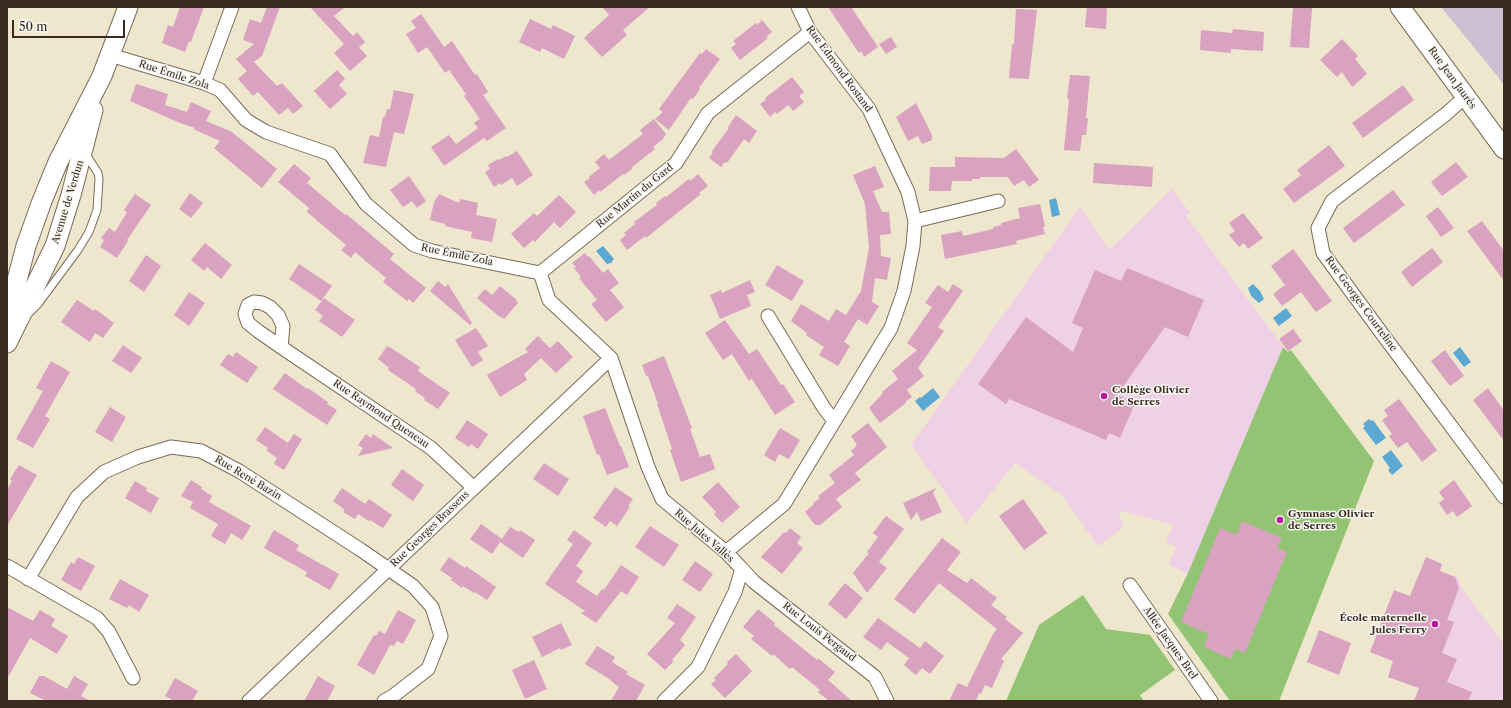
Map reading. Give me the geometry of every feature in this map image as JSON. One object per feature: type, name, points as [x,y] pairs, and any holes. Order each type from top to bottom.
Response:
[{"type":"main road","name":"Avenue de Verdun","points":[[7,343],[26,246],[42,201],[58,162],[102,76],[128,7]]},
{"type":"main road","name":"Rue Jean Jaurès","points":[[1400,7],[1504,149]]},
{"type":"main road","name":"Avenue de Verdun","points":[[11,322],[55,246],[71,195],[102,76]]},
{"type":"street","points":[[204,83],[232,7]]},
{"type":"street","name":"Rue Edmond Rostand","points":[[726,552],[784,504],[891,328],[904,291],[913,246],[915,221],[908,192],[869,109],[810,32],[798,7]]},
{"type":"street","name":"Rue Martin du Gard","points":[[540,273],[676,163],[708,113],[810,32]]},
{"type":"street","name":"Rue Émile Zola","points":[[110,55],[204,83],[220,90],[246,120],[266,132],[330,154],[366,204],[414,245],[432,251],[540,273]]},
{"type":"street","name":"Rue Georges Courteline","points":[[1466,96],[1446,114],[1332,201],[1318,228],[1323,253],[1504,497]]},
{"type":"street","points":[[915,221],[998,201]]},
{"type":"street","points":[[540,273],[549,300],[612,358]]},
{"type":"street","points":[[768,316],[824,408],[834,421]]},
{"type":"street","name":"Rue Raymond Queneau","points":[[281,346],[431,448],[474,488]]},
{"type":"street","name":"Rue Georges Brassens","points":[[249,701],[612,358]]},
{"type":"street","name":"Rue Jules Vallès","points":[[612,358],[648,467],[662,499],[726,552],[742,569],[735,592],[698,667],[664,701]]},
{"type":"street","name":"Rue René Bazin","points":[[28,579],[78,497],[104,472],[138,457],[171,447],[201,451],[239,471],[361,550],[413,586],[432,607],[441,636],[428,669],[391,699]]},
{"type":"street","points":[[7,566],[97,618],[109,632],[133,678]]},
{"type":"street","name":"Rue Louis Pergaud","points":[[742,569],[754,582],[875,677],[887,701]]},
{"type":"street","name":"Allée Jacques Brel","points":[[1130,585],[1211,701]]},
{"type":"lane","points":[[11,322],[38,304],[89,232],[97,210],[99,179],[98,174],[83,150]]},
{"type":"shaded area","points":[[1441,7],[1504,7],[1504,85],[1499,78]]},
{"type":"shaded area","name":"Collège Olivier de Serres","points":[[1172,189],[1190,213],[1186,216],[1283,347],[1188,574],[1169,565],[1176,547],[1166,542],[1173,525],[1123,511],[1119,512],[1123,528],[1098,546],[1062,495],[1015,463],[967,523],[911,445],[1080,207],[1109,250]]},
{"type":"shaded area","name":"École maternelle Jules Ferry","points":[[1426,557],[1442,564],[1440,572],[1458,577],[1462,589],[1504,644],[1504,701],[1414,701],[1419,688],[1388,677],[1393,661],[1370,652],[1394,590],[1425,602],[1432,587],[1416,581]]},
{"type":"green space","name":"Gymnase Olivier de Serres","points":[[1283,347],[1288,352],[1291,350],[1374,461],[1279,701],[1230,701],[1168,614],[1188,573]]},
{"type":"green space","points":[[1083,595],[1106,629],[1150,635],[1175,670],[1140,695],[1144,701],[1006,701],[1039,625]]},
{"type":"water","points":[[1056,198],[1060,215],[1052,217],[1049,200]]},
{"type":"water","points":[[603,246],[614,259],[611,263],[607,264],[596,251]]},
{"type":"water","points":[[1253,284],[1260,291],[1264,299],[1259,303],[1251,296],[1248,288]]},
{"type":"water","points":[[1286,308],[1292,316],[1279,326],[1273,318]]},
{"type":"water","points":[[1460,347],[1471,362],[1464,367],[1453,353]]},
{"type":"water","points":[[933,388],[940,397],[923,411],[915,401]]},
{"type":"water","points":[[1369,419],[1371,421],[1373,420],[1386,438],[1376,445],[1363,428],[1365,426],[1363,424]]},
{"type":"water","points":[[1391,450],[1403,466],[1392,475],[1388,470],[1390,468],[1382,457]]},
{"type":"building","points":[[180,7],[204,7],[191,42],[189,41],[185,52],[162,43],[168,25],[173,27]]},
{"type":"building","points":[[267,7],[280,7],[262,56],[254,62],[277,86],[282,83],[303,106],[293,114],[288,108],[279,115],[258,92],[253,96],[238,79],[247,71],[236,59],[254,44],[243,40],[250,19],[261,23]]},
{"type":"building","points":[[310,7],[345,7],[334,16],[353,36],[357,32],[365,42],[359,47],[367,56],[350,71],[334,53],[344,44]]},
{"type":"building","points":[[602,7],[650,7],[623,30],[627,35],[602,57],[584,38],[609,15]]},
{"type":"building","points":[[828,7],[851,7],[878,47],[864,57],[861,51],[859,53]]},
{"type":"building","points":[[1087,7],[1107,7],[1106,29],[1085,27]]},
{"type":"building","points":[[1293,7],[1312,8],[1309,48],[1290,47]]},
{"type":"building","points":[[1016,9],[1037,10],[1029,79],[1009,78],[1012,44],[1014,44]]},
{"type":"building","points":[[421,14],[444,47],[452,41],[475,75],[477,74],[488,92],[483,95],[506,128],[487,141],[484,138],[444,166],[431,147],[449,135],[456,144],[478,128],[474,123],[480,119],[464,96],[466,94],[449,70],[445,73],[427,47],[418,53],[406,34],[416,28],[411,21]]},
{"type":"building","points":[[530,19],[551,29],[553,25],[575,36],[564,59],[542,48],[540,52],[519,42]]},
{"type":"building","points":[[762,20],[772,32],[766,37],[768,38],[740,60],[731,48],[736,44],[733,41]]},
{"type":"building","points":[[1233,29],[1264,32],[1263,51],[1231,49],[1231,53],[1200,50],[1201,30],[1232,33]]},
{"type":"building","points":[[891,37],[897,47],[886,54],[879,44]]},
{"type":"building","points":[[1342,39],[1358,56],[1355,59],[1367,74],[1352,87],[1342,72],[1337,77],[1320,60]]},
{"type":"building","points":[[706,49],[720,59],[693,99],[691,98],[669,130],[655,119],[663,112],[659,109],[700,53],[702,54]]},
{"type":"building","points":[[337,70],[345,79],[339,85],[347,94],[330,109],[314,91]]},
{"type":"building","points":[[1070,75],[1090,76],[1086,135],[1082,135],[1080,151],[1064,150]]},
{"type":"building","points":[[792,77],[804,92],[799,96],[804,102],[793,111],[788,105],[777,114],[775,112],[770,117],[760,104],[766,100],[765,98]]},
{"type":"building","points":[[136,84],[168,94],[165,105],[187,112],[191,102],[211,111],[206,121],[232,132],[277,169],[262,188],[214,148],[220,141],[193,129],[195,128],[130,101]]},
{"type":"building","points":[[1403,85],[1414,100],[1363,138],[1352,123]]},
{"type":"building","points":[[394,90],[414,94],[404,134],[394,132],[386,167],[363,163],[370,135],[379,137],[383,117],[385,117],[387,109],[390,109]]},
{"type":"building","points":[[916,103],[932,135],[932,140],[922,144],[918,136],[908,141],[896,117]]},
{"type":"building","points":[[736,115],[757,131],[749,143],[744,139],[727,163],[725,162],[721,167],[709,158]]},
{"type":"building","points":[[654,119],[666,134],[663,139],[653,147],[655,149],[632,167],[633,168],[600,192],[599,190],[594,195],[584,182],[600,168],[595,162],[604,154],[609,160],[643,134],[640,130]]},
{"type":"building","points":[[1329,145],[1345,166],[1294,203],[1283,189],[1301,175],[1297,170]]},
{"type":"building","points":[[1016,149],[1039,180],[1029,187],[1024,180],[1014,186],[1008,177],[980,177],[980,179],[972,179],[972,181],[952,181],[951,191],[929,191],[930,167],[955,167],[955,157],[1004,158]]},
{"type":"building","points":[[517,151],[533,175],[517,186],[512,178],[501,185],[500,183],[494,187],[485,172],[490,169],[488,165]]},
{"type":"building","points":[[1456,162],[1468,177],[1442,196],[1431,182]]},
{"type":"building","points":[[1094,163],[1153,167],[1152,187],[1093,183]]},
{"type":"building","points":[[294,164],[311,178],[307,183],[394,254],[390,259],[426,288],[413,303],[409,299],[407,301],[383,282],[386,278],[355,252],[351,258],[341,250],[346,245],[307,212],[309,208],[278,182]]},
{"type":"building","points":[[875,166],[884,187],[873,191],[882,212],[889,212],[891,234],[880,235],[881,256],[891,258],[887,280],[875,278],[872,302],[879,306],[867,325],[858,319],[844,342],[850,346],[838,366],[819,355],[824,347],[806,335],[807,333],[791,321],[801,304],[829,321],[836,309],[846,315],[861,291],[869,248],[865,204],[853,175]]},
{"type":"building","points":[[698,174],[708,186],[699,193],[701,194],[646,238],[645,236],[627,250],[620,240],[626,235],[624,233],[635,224],[634,222],[657,205],[656,203],[665,196],[666,197],[689,179],[690,181]]},
{"type":"building","points":[[409,176],[426,201],[417,208],[412,201],[403,207],[390,190]]},
{"type":"building","points":[[1393,190],[1405,205],[1354,243],[1343,228]]},
{"type":"building","points":[[190,193],[203,203],[191,218],[179,209]]},
{"type":"building","points":[[135,194],[151,205],[127,240],[128,241],[117,258],[100,247],[104,240],[101,238],[109,228],[115,232],[127,212],[124,210]]},
{"type":"building","points":[[439,194],[459,203],[460,199],[478,203],[476,215],[497,219],[492,242],[471,238],[472,232],[445,226],[445,224],[430,220],[434,202]]},
{"type":"building","points":[[559,195],[576,212],[560,228],[554,222],[535,242],[533,240],[524,248],[511,234],[534,213],[537,216]]},
{"type":"building","points":[[1040,204],[1045,234],[1016,241],[1017,244],[945,259],[941,235],[962,231],[963,236],[993,229],[993,227],[1001,225],[1001,223],[1020,218],[1018,208]]},
{"type":"building","points":[[1438,207],[1454,228],[1441,237],[1426,216]]},
{"type":"building","points":[[1243,213],[1263,238],[1248,249],[1244,243],[1239,247],[1229,235],[1235,231],[1229,223]]},
{"type":"building","points":[[1482,221],[1504,251],[1504,281],[1467,231]]},
{"type":"building","points":[[205,243],[232,265],[221,279],[207,267],[204,271],[191,260]]},
{"type":"building","points":[[1432,248],[1443,262],[1412,287],[1401,272]]},
{"type":"building","points":[[1293,249],[1332,301],[1316,312],[1301,292],[1282,306],[1273,294],[1285,285],[1271,266]]},
{"type":"building","points":[[585,253],[603,273],[608,269],[619,283],[610,290],[624,307],[606,322],[591,304],[597,300],[579,278],[581,277],[574,268],[576,267],[572,263]]},
{"type":"building","points":[[146,255],[161,266],[144,292],[129,281]]},
{"type":"building","points":[[299,264],[332,286],[321,301],[289,279]]},
{"type":"building","points":[[777,265],[804,281],[792,301],[765,285]]},
{"type":"building","points":[[1127,268],[1204,300],[1188,337],[1165,327],[1117,395],[1135,403],[1120,438],[1109,433],[1106,440],[1009,399],[1006,404],[978,384],[1026,317],[1073,352],[1083,328],[1072,323],[1095,270],[1121,281]]},
{"type":"building","points":[[750,280],[755,292],[747,295],[751,306],[720,319],[710,295],[721,290],[722,293]]},
{"type":"building","points":[[438,281],[445,287],[448,284],[472,323],[470,325],[430,291]]},
{"type":"building","points":[[953,284],[963,291],[938,327],[944,331],[918,368],[924,376],[907,390],[912,397],[880,423],[869,408],[883,393],[882,392],[898,379],[892,371],[917,350],[907,343],[932,307],[925,303],[938,285],[948,292]]},
{"type":"building","points":[[500,286],[517,300],[516,301],[518,303],[504,319],[477,298],[485,289],[492,295]]},
{"type":"building","points":[[189,292],[205,303],[189,326],[174,315]]},
{"type":"building","points":[[324,298],[355,320],[342,337],[319,321],[323,316],[315,310]]},
{"type":"building","points":[[77,300],[94,311],[95,309],[114,323],[103,338],[95,333],[90,342],[61,322]]},
{"type":"building","points":[[725,320],[749,354],[757,349],[781,385],[783,384],[795,402],[775,415],[752,379],[749,381],[732,354],[723,360],[705,333]]},
{"type":"building","points":[[476,328],[488,346],[478,352],[483,360],[472,367],[455,340]]},
{"type":"building","points":[[1293,329],[1302,341],[1288,351],[1279,339]]},
{"type":"building","points":[[538,336],[550,348],[558,341],[573,357],[556,373],[541,358],[524,374],[527,380],[500,397],[487,375],[528,352],[525,349]]},
{"type":"building","points":[[123,345],[142,358],[131,373],[112,361]]},
{"type":"building","points":[[387,346],[420,367],[418,371],[450,393],[438,409],[424,400],[425,398],[415,391],[416,389],[388,370],[389,368],[378,359]]},
{"type":"building","points":[[1445,350],[1464,376],[1450,386],[1431,361]]},
{"type":"building","points":[[236,352],[258,367],[247,383],[220,365],[228,354],[233,357]]},
{"type":"building","points":[[664,356],[692,428],[690,429],[700,457],[710,454],[715,469],[681,482],[670,450],[672,449],[658,404],[648,376],[646,376],[642,365]]},
{"type":"building","points":[[51,361],[70,372],[45,416],[50,419],[33,448],[16,439],[43,391],[36,388]]},
{"type":"building","points":[[285,373],[328,402],[327,404],[337,410],[327,425],[273,389]]},
{"type":"building","points":[[1488,388],[1504,411],[1504,441],[1473,400]]},
{"type":"building","points":[[1399,399],[1437,450],[1422,462],[1407,442],[1398,448],[1389,436],[1392,434],[1382,420],[1388,416],[1384,410]]},
{"type":"building","points":[[110,407],[126,417],[112,442],[95,432]]},
{"type":"building","points":[[605,408],[629,467],[607,475],[599,454],[597,455],[583,416]]},
{"type":"building","points":[[467,420],[488,434],[478,449],[471,444],[469,447],[455,438]]},
{"type":"building","points":[[868,423],[887,447],[855,473],[861,480],[836,499],[842,507],[820,525],[815,525],[805,512],[820,498],[818,496],[835,483],[829,475],[854,455],[851,451],[857,445],[851,436]]},
{"type":"building","points":[[265,427],[288,443],[294,434],[302,439],[284,470],[274,464],[277,458],[266,450],[268,448],[256,440]]},
{"type":"building","points":[[780,428],[800,440],[789,459],[779,454],[775,462],[764,455]]},
{"type":"building","points":[[366,434],[371,438],[373,434],[393,448],[358,456],[363,448],[358,445]]},
{"type":"building","points":[[544,463],[569,479],[558,496],[533,479]]},
{"type":"building","points":[[19,465],[37,475],[7,526],[7,490],[12,481],[10,479]]},
{"type":"building","points":[[402,469],[424,485],[413,501],[391,485]]},
{"type":"building","points":[[191,480],[212,496],[209,502],[251,526],[242,540],[231,533],[225,544],[211,536],[218,524],[190,508],[193,502],[181,496]]},
{"type":"building","points":[[1454,480],[1472,506],[1457,517],[1453,511],[1447,515],[1439,503],[1444,499],[1439,492]]},
{"type":"building","points":[[135,481],[147,488],[146,491],[159,498],[151,513],[125,498]]},
{"type":"building","points":[[718,482],[740,507],[722,523],[714,514],[716,512],[702,497]]},
{"type":"building","points":[[615,487],[633,499],[628,506],[630,507],[617,526],[610,521],[606,527],[593,518]]},
{"type":"building","points":[[342,488],[365,504],[369,499],[392,515],[383,528],[358,514],[355,519],[343,512],[345,510],[333,501]]},
{"type":"building","points":[[936,488],[933,493],[942,512],[921,521],[917,512],[911,520],[903,503]]},
{"type":"building","points":[[1023,499],[1047,533],[1024,550],[999,516]]},
{"type":"building","points":[[886,516],[904,529],[879,562],[887,568],[867,593],[853,573],[869,553],[867,552],[878,537],[873,533]]},
{"type":"building","name":"Gymnase Olivier de Serres","points":[[1242,521],[1282,538],[1277,548],[1287,552],[1245,653],[1235,649],[1231,659],[1204,647],[1209,634],[1181,622],[1220,528],[1237,535]]},
{"type":"building","points":[[481,524],[502,539],[510,527],[519,532],[520,530],[535,540],[523,558],[500,542],[492,554],[470,539]]},
{"type":"building","points":[[650,526],[679,545],[664,567],[635,547]]},
{"type":"building","points":[[790,528],[801,537],[797,543],[803,548],[782,574],[761,557],[784,532],[786,533]]},
{"type":"building","points":[[274,530],[299,545],[296,550],[339,574],[330,590],[305,576],[307,572],[264,548]]},
{"type":"building","points":[[574,530],[592,543],[576,566],[583,571],[576,582],[597,596],[602,589],[604,590],[621,565],[639,577],[627,595],[621,591],[596,623],[581,613],[585,611],[545,584],[573,544],[567,540]]},
{"type":"building","points":[[942,538],[961,552],[947,570],[967,583],[971,578],[997,598],[991,605],[1007,617],[1005,619],[1023,633],[1001,659],[1004,661],[992,688],[985,685],[981,694],[979,693],[976,701],[949,701],[958,683],[967,687],[993,634],[997,629],[939,583],[914,614],[894,599]]},
{"type":"building","points":[[78,557],[95,566],[81,591],[61,580],[71,562],[74,564]]},
{"type":"building","points":[[449,557],[465,568],[466,566],[496,587],[487,600],[463,586],[462,588],[451,580],[452,578],[440,570]]},
{"type":"building","name":"École maternelle Jules Ferry","points":[[1426,557],[1442,564],[1440,571],[1455,577],[1459,588],[1447,620],[1454,622],[1442,653],[1457,659],[1447,682],[1472,692],[1468,701],[1414,701],[1419,688],[1388,677],[1393,661],[1370,652],[1394,590],[1410,596]]},
{"type":"building","points":[[695,561],[713,574],[700,592],[682,580]]},
{"type":"building","points":[[120,579],[149,595],[139,612],[129,605],[127,608],[109,599]]},
{"type":"building","points":[[845,583],[863,598],[846,619],[828,604]]},
{"type":"building","points":[[677,604],[696,617],[680,640],[685,645],[672,660],[674,661],[665,670],[647,654],[675,623],[667,618]]},
{"type":"building","points":[[7,607],[33,621],[40,610],[55,619],[51,626],[68,636],[57,654],[30,638],[7,679]]},
{"type":"building","points":[[758,609],[775,623],[774,625],[817,660],[818,658],[835,672],[828,680],[852,701],[829,701],[818,692],[820,690],[792,667],[790,669],[773,654],[772,656],[751,639],[754,636],[743,627]]},
{"type":"building","points":[[398,610],[416,620],[403,644],[397,641],[394,646],[390,645],[374,675],[357,665],[374,635],[376,636],[379,631],[385,634]]},
{"type":"building","points":[[878,618],[920,648],[925,641],[944,656],[930,674],[922,668],[916,675],[904,665],[909,658],[887,642],[881,650],[863,637]]},
{"type":"building","points":[[561,623],[572,645],[561,650],[560,648],[542,657],[532,637]]},
{"type":"building","points":[[1319,630],[1351,643],[1339,675],[1307,662]]},
{"type":"building","points":[[597,646],[615,657],[612,662],[628,672],[626,674],[645,685],[636,701],[611,701],[619,687],[611,680],[585,664]]},
{"type":"building","points":[[736,654],[752,671],[725,698],[711,684],[716,680],[714,678],[728,664],[727,662]]},
{"type":"building","points":[[534,660],[547,689],[525,699],[512,670]]},
{"type":"building","points":[[39,676],[44,676],[67,689],[74,676],[88,684],[81,696],[90,701],[46,701],[30,693]]},
{"type":"building","points":[[318,676],[335,686],[327,701],[304,701]]},
{"type":"building","points":[[175,678],[198,691],[192,701],[174,701],[165,696]]},
{"type":"place","name":"Collège Olivier de Serres","points":[[1104,396]]},
{"type":"place","name":"Gymnase Olivier de Serres","points":[[1280,520]]},
{"type":"place","name":"École maternelle Jules Ferry","points":[[1435,624]]}]
